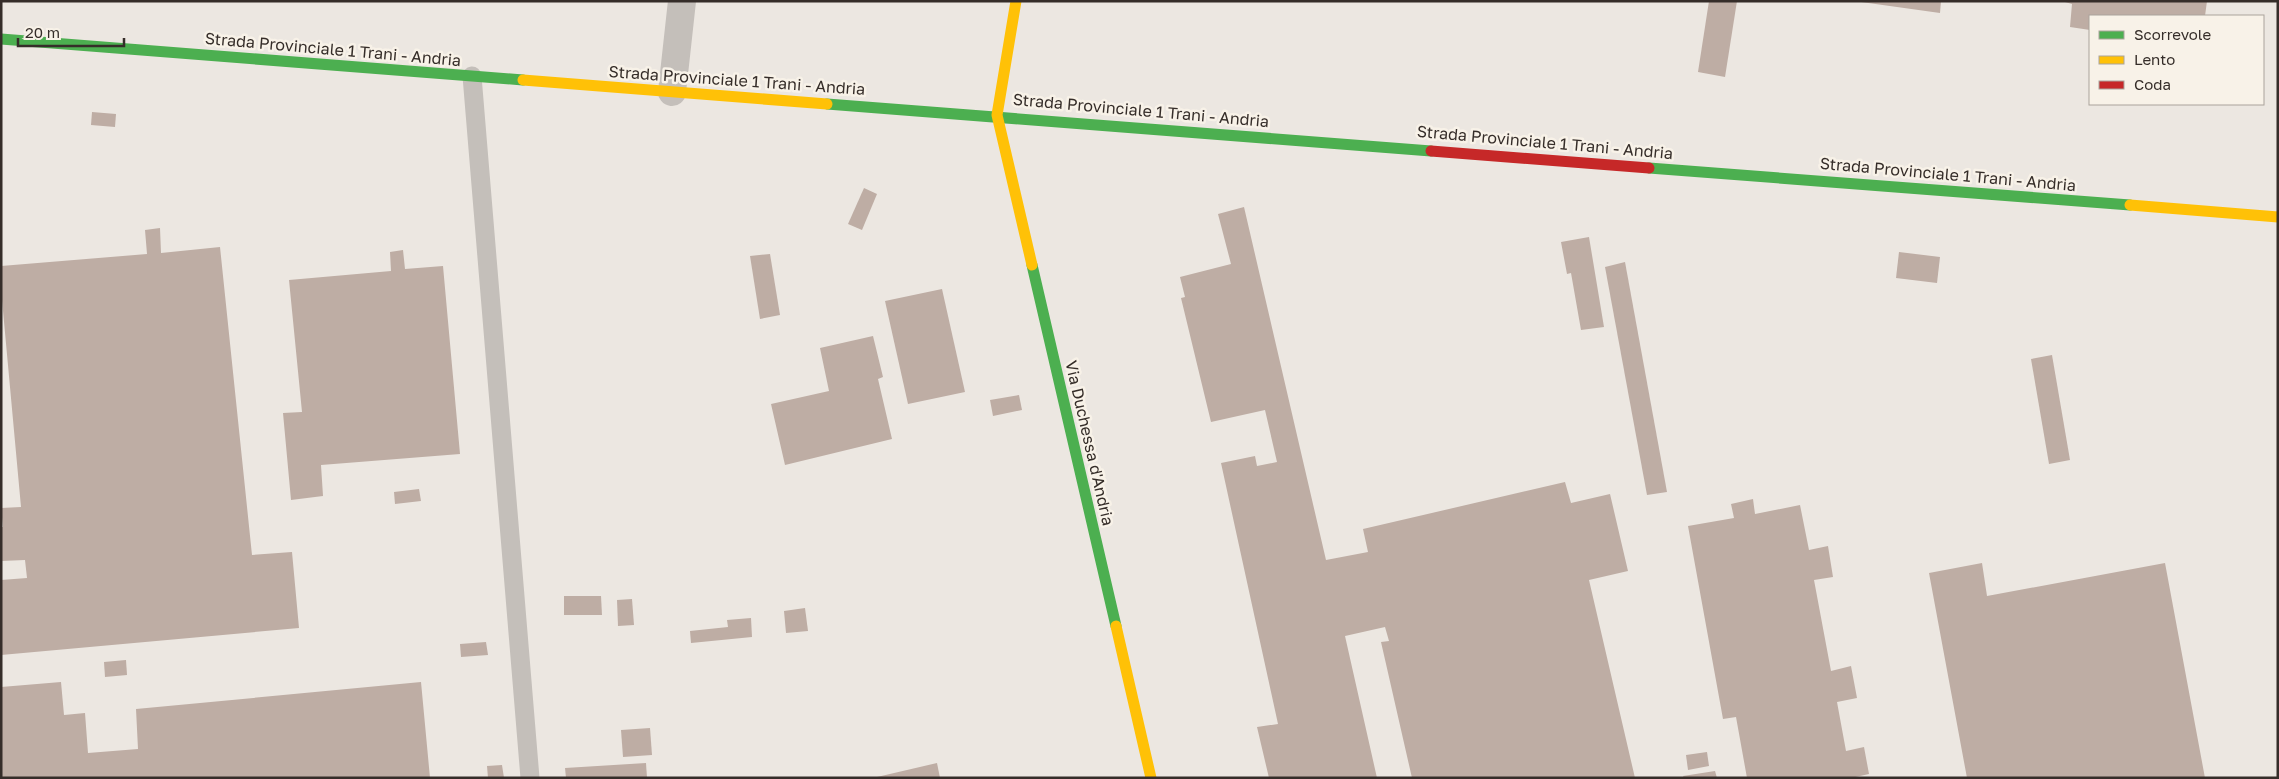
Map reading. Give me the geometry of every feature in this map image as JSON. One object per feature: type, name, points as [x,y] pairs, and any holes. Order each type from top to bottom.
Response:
[{"type":"main road","points":[[997,115],[1016,1]]},
{"type":"main road","name":"Strada Provinciale 1 Trani - Andria","points":[[1,39],[672,92],[997,115],[2278,217]]},
{"type":"main road","name":"Via Duchessa d'Andria","points":[[997,115],[1151,778]]},
{"type":"street","points":[[672,92],[682,1]]},
{"type":"lane","points":[[472,76],[530,778]]},
{"type":"building","points":[[1709,1],[1737,1],[1725,77],[1698,72]]},
{"type":"building","points":[[1854,1],[1941,1],[1940,13]]},
{"type":"building","points":[[2207,1],[2205,15],[2089,15],[2089,30],[2070,27],[2072,4],[2065,2]]},
{"type":"building","points":[[92,112],[116,114],[115,127],[91,125]]},
{"type":"building","points":[[864,188],[877,194],[862,230],[848,224]]},
{"type":"building","points":[[1244,207],[1326,560],[1368,552],[1363,529],[1565,482],[1571,503],[1610,494],[1628,571],[1589,580],[1635,778],[1412,778],[1381,642],[1389,641],[1385,627],[1345,636],[1377,778],[1269,778],[1257,727],[1278,724],[1221,463],[1255,456],[1257,466],[1277,462],[1265,410],[1211,422],[1181,298],[1185,297],[1180,277],[1231,264],[1218,214]]},
{"type":"building","points":[[160,228],[161,253],[220,247],[252,555],[292,552],[299,628],[1,655],[1,580],[27,578],[25,560],[1,561],[1,527],[3,527],[1,508],[21,507],[1,289],[1,266],[147,254],[145,230]]},
{"type":"building","points":[[1589,237],[1604,327],[1581,330],[1571,273],[1567,274],[1561,242]]},
{"type":"building","points":[[403,250],[405,269],[443,266],[460,454],[321,465],[323,496],[291,500],[283,413],[302,412],[289,280],[391,271],[390,252]]},
{"type":"building","points":[[1899,252],[1940,257],[1937,283],[1896,278]]},
{"type":"building","points":[[770,254],[780,315],[760,319],[750,256]]},
{"type":"building","points":[[1625,262],[1667,492],[1647,495],[1605,267]]},
{"type":"building","points":[[942,289],[965,392],[908,404],[885,301]]},
{"type":"building","points":[[873,336],[883,377],[878,379],[892,439],[785,465],[771,404],[829,391],[820,348]]},
{"type":"building","points":[[2052,355],[2070,460],[2049,464],[2031,359]]},
{"type":"building","points":[[1019,395],[1022,410],[993,416],[990,400]]},
{"type":"building","points":[[419,489],[421,501],[395,504],[394,492]]},
{"type":"building","points":[[1753,499],[1755,514],[1800,505],[1809,550],[1828,546],[1833,577],[1814,580],[1831,671],[1851,666],[1857,698],[1837,702],[1846,751],[1864,747],[1869,774],[1851,778],[1747,778],[1736,717],[1723,719],[1688,526],[1734,518],[1731,504]]},
{"type":"building","points":[[1982,563],[1987,596],[2165,563],[2205,778],[1967,778],[1929,573]]},
{"type":"building","points":[[564,596],[601,596],[602,615],[564,615]]},
{"type":"building","points":[[632,599],[634,625],[618,626],[617,600]]},
{"type":"building","points":[[805,608],[808,631],[786,633],[784,611]]},
{"type":"building","points":[[751,618],[752,637],[691,643],[690,631],[728,627],[727,620]]},
{"type":"building","points":[[486,642],[488,655],[461,657],[460,644]]},
{"type":"building","points":[[126,660],[127,675],[105,677],[104,662]]},
{"type":"building","points":[[61,682],[64,715],[85,713],[88,753],[138,749],[136,709],[421,682],[430,778],[1,778],[1,687]]},
{"type":"building","points":[[650,728],[652,755],[623,757],[621,730]]},
{"type":"building","points":[[1707,752],[1709,766],[1688,770],[1686,755]]},
{"type":"building","points":[[646,763],[647,778],[566,778],[565,768]]},
{"type":"building","points":[[937,763],[940,778],[877,778],[877,777]]},
{"type":"building","points":[[502,765],[504,778],[488,778],[487,766]]},
{"type":"building","points":[[1715,771],[1717,778],[1684,778],[1683,776]]},
{"type":"traffic: fast","points":[[1,39],[523,80]]},
{"type":"traffic: fast","points":[[827,104],[1431,151]]},
{"type":"traffic: fast","points":[[1649,168],[2130,205]]},
{"type":"traffic: fast","points":[[1032,265],[1116,626]]},
{"type":"traffic: slow","points":[[1016,1],[997,115],[1032,265]]},
{"type":"traffic: slow","points":[[523,80],[827,104]]},
{"type":"traffic: slow","points":[[2130,205],[2278,217]]},
{"type":"traffic: slow","points":[[1116,626],[1151,778]]},
{"type":"traffic: jam","points":[[1431,151],[1649,168]]}]
